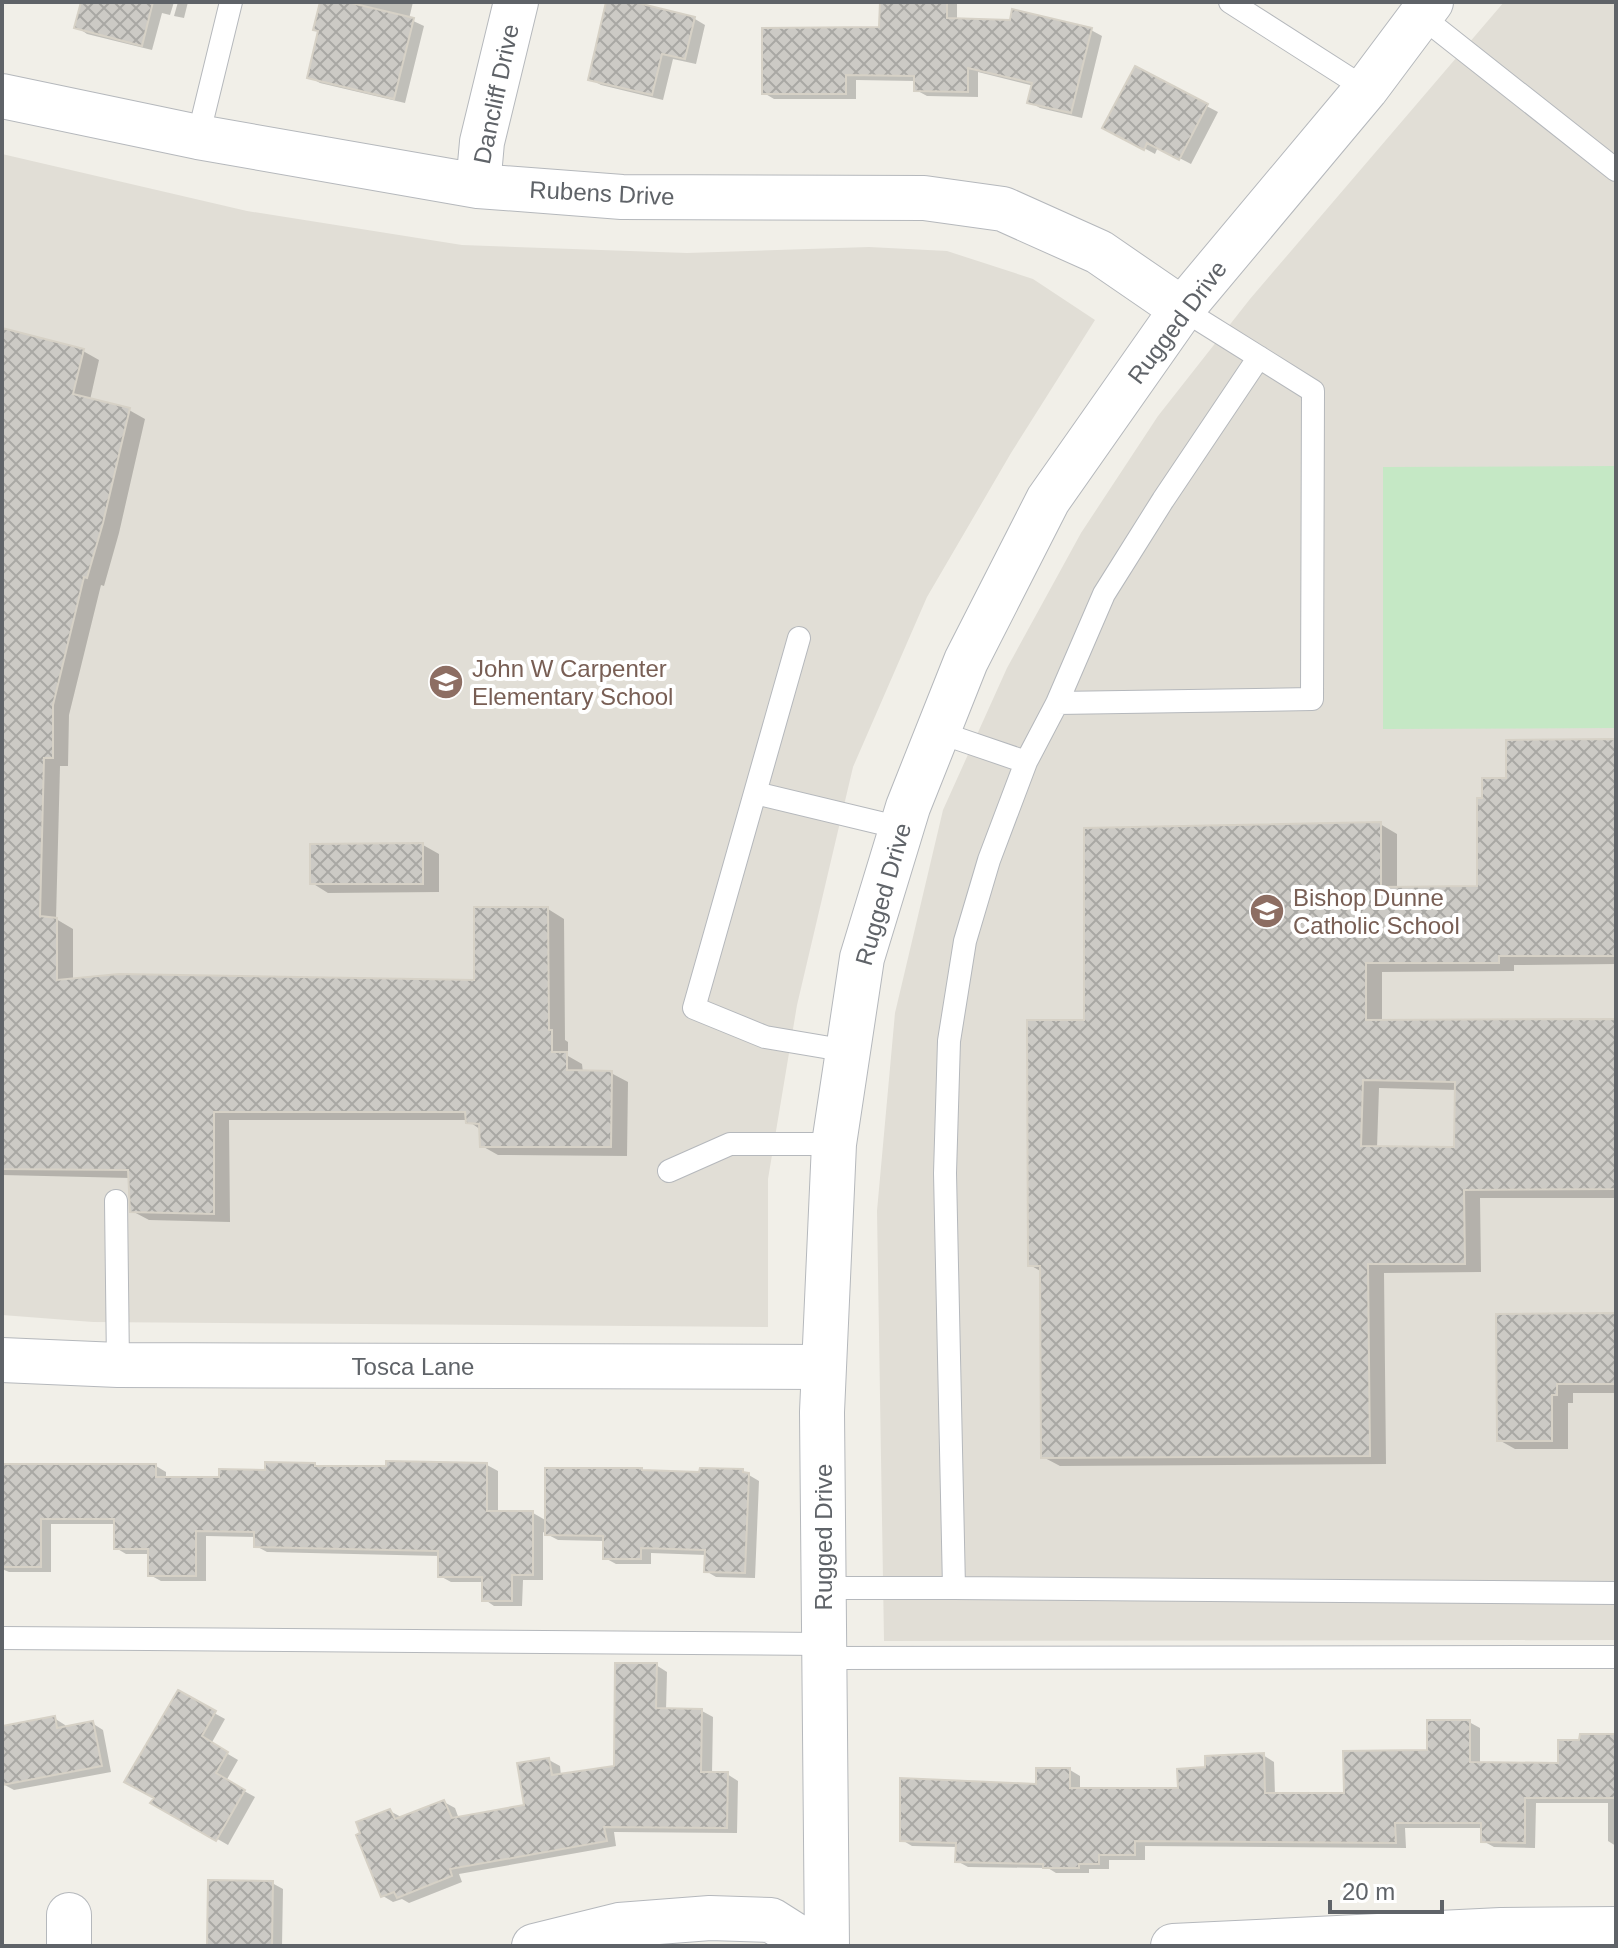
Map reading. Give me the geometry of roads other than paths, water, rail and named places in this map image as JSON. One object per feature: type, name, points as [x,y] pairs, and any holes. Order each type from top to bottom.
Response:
[{"type":"street","name":"Dancliff Drive","points":[[478,186],[482,142],[516,2]]},
{"type":"street","name":"Rugged Drive","points":[[827,1946],[823,1367],[834,1144],[862,958],[901,828],[966,661],[1048,500],[1182,309],[1366,89],[1426,9]]},
{"type":"street","name":"Rubens Drive","points":[[2,96],[198,137],[478,186],[622,197],[924,198],[1003,209],[1099,252],[1182,309]]},
{"type":"street","name":"Tosca Lane","points":[[2,1360],[118,1365],[823,1367]]},
{"type":"street","points":[[534,1946],[619,1925],[710,1918],[771,1920],[812,1946]]},
{"type":"street","points":[[1173,1946],[1501,1930],[1616,1929]]},
{"type":"lane","points":[[198,137],[231,2]]},
{"type":"lane","points":[[1230,2],[1366,89]]},
{"type":"lane","points":[[1426,9],[1616,170]]},
{"type":"lane","points":[[1057,703],[1312,699],[1313,391],[1182,309]]},
{"type":"lane","points":[[954,1588],[945,1173],[949,1041],[965,941],[989,860],[1026,762],[1057,703],[1104,594],[1259,357]]},
{"type":"lane","points":[[799,638],[694,1008],[765,1037],[848,1051]]},
{"type":"lane","points":[[938,732],[1026,762]]},
{"type":"lane","points":[[755,793],[901,828]]},
{"type":"lane","points":[[669,1171],[730,1144],[834,1144]]},
{"type":"lane","points":[[116,1201],[118,1365]]},
{"type":"lane","points":[[823,1588],[1616,1593]]},
{"type":"lane","points":[[2,1638],[824,1651],[1616,1657]]},
{"type":"place","name":"John W Carpenter Elementary School","points":[[446,682]]},
{"type":"place","name":"Bishop Dunne Catholic School","points":[[1267,911]]}]
